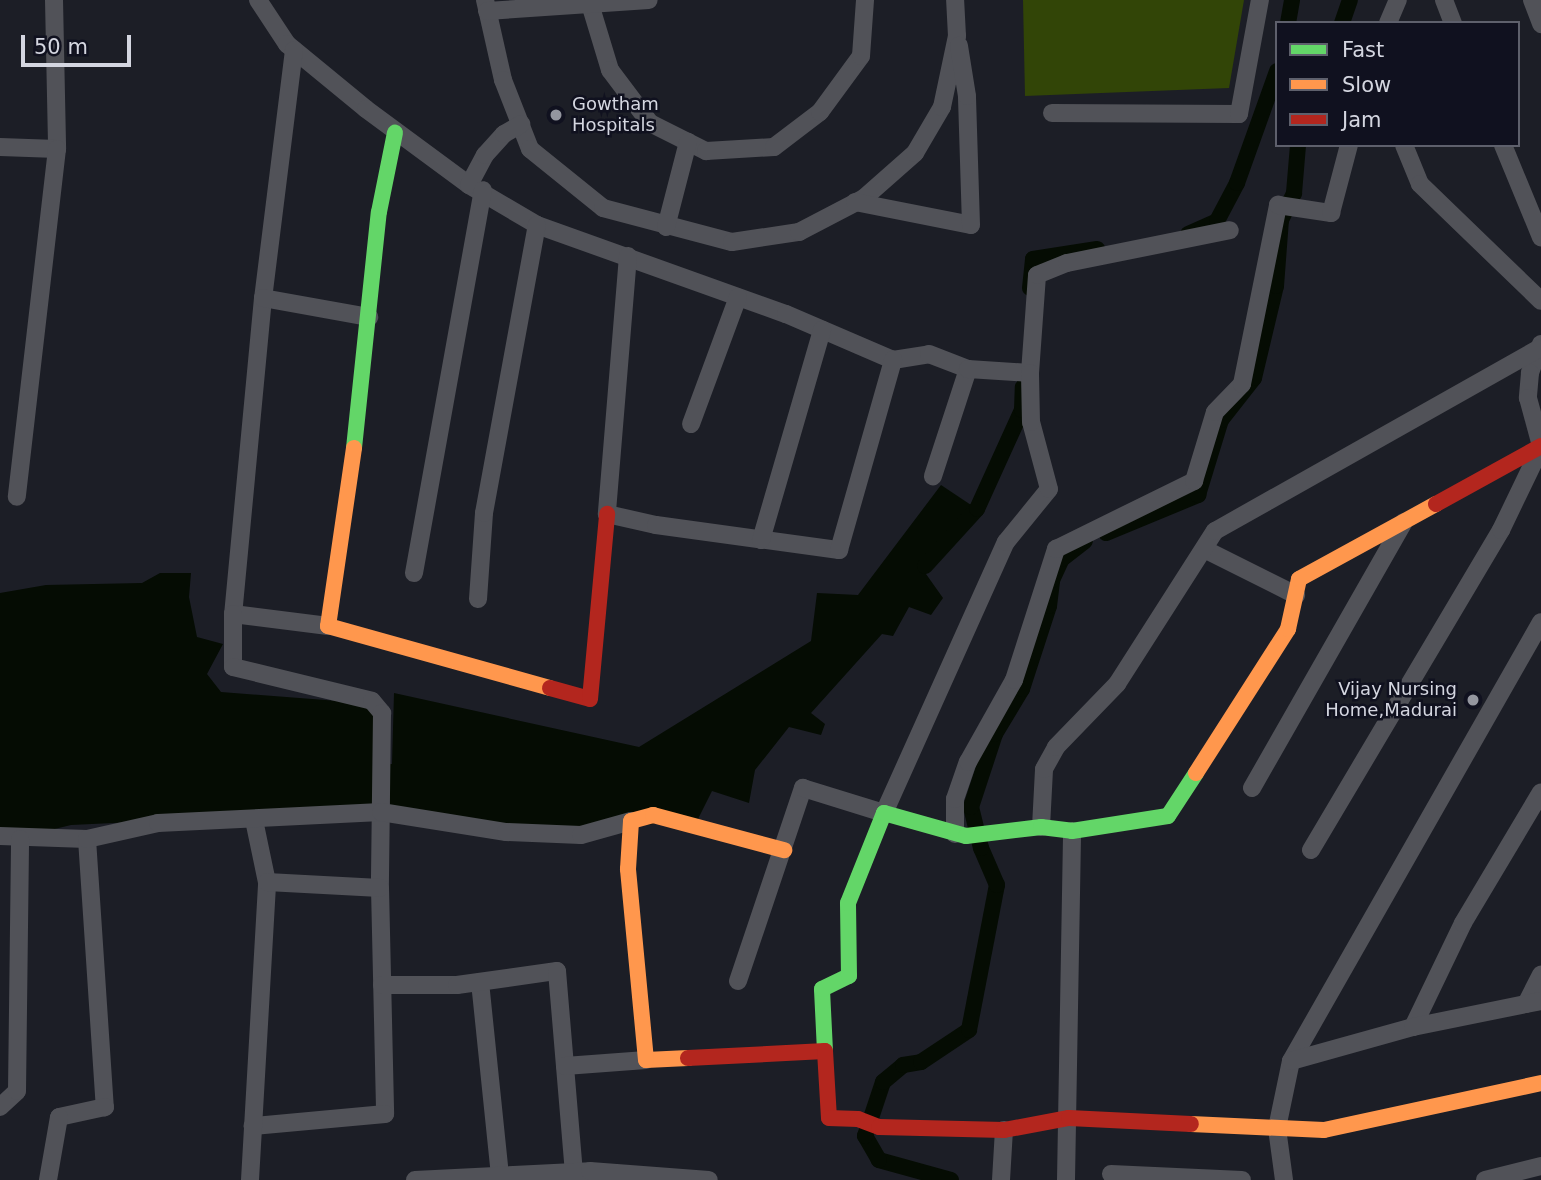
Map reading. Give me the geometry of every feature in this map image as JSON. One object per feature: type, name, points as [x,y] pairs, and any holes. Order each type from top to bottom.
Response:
[{"type":"street","points":[[17,497],[57,149],[54,0]]},
{"type":"street","points":[[258,0],[294,50],[395,133],[537,225],[738,297],[893,360],[929,354],[968,369],[1024,373]]},
{"type":"street","points":[[649,0],[486,6],[503,80],[530,149],[603,208],[666,227],[732,242],[799,232],[855,202],[915,153],[942,107],[957,36]]},
{"type":"street","points":[[590,4],[610,70],[650,123],[706,151],[774,147],[820,112],[861,57],[865,0]]},
{"type":"street","points":[[855,202],[971,225],[967,96],[957,36],[955,0]]},
{"type":"street","points":[[1052,113],[1239,114],[1260,0]]},
{"type":"street","points":[[1389,21],[1398,0]]},
{"type":"street","points":[[1444,0],[1452,21]]},
{"type":"street","points":[[1532,0],[1541,24]]},
{"type":"street","points":[[253,1126],[385,1114],[380,888],[382,713],[372,701],[233,667],[233,614],[262,298],[294,50]]},
{"type":"street","points":[[414,573],[476,187],[485,155],[504,134],[521,124]]},
{"type":"street","points":[[328,626],[369,317],[379,212],[395,133]]},
{"type":"street","points":[[666,227],[688,142]]},
{"type":"street","points":[[0,147],[57,149]]},
{"type":"street","points":[[968,835],[955,799],[968,762],[1014,680],[1056,549],[1194,481],[1215,412],[1242,384],[1278,205],[1331,213],[1348,147]]},
{"type":"street","points":[[1405,147],[1420,184],[1541,301]]},
{"type":"street","points":[[1504,147],[1541,237]]},
{"type":"street","points":[[478,599],[484,513],[537,225]]},
{"type":"street","points":[[1230,230],[1067,263],[1037,275],[1024,373],[1031,422],[1049,489],[1006,542],[884,813],[848,903],[849,976],[822,989],[829,1118],[858,1119],[879,1127],[1004,1130],[1069,1118],[1324,1130],[1541,1083]]},
{"type":"street","points":[[233,614],[328,626],[590,699],[628,256]]},
{"type":"street","points":[[691,424],[738,297]]},
{"type":"street","points":[[262,298],[369,317]]},
{"type":"street","points":[[761,540],[822,330]]},
{"type":"street","points":[[1041,827],[1044,769],[1056,747],[1117,684],[1215,531],[1539,347]]},
{"type":"street","points":[[1311,850],[1501,530],[1541,446],[1528,398],[1539,347]]},
{"type":"street","points":[[607,514],[839,550],[893,360]]},
{"type":"street","points":[[933,476],[968,369]]},
{"type":"street","points":[[738,981],[803,788],[968,835],[1041,827],[1072,831],[1168,816],[1287,629],[1299,579],[1541,446]]},
{"type":"street","points":[[1252,788],[1404,522]]},
{"type":"street","points":[[1204,549],[1296,595]]},
{"type":"street","points":[[1284,1180],[1277,1128],[1291,1061],[1541,622]]},
{"type":"street","points":[[1413,1027],[1463,923],[1541,792]]},
{"type":"street","points":[[0,836],[20,839],[87,839],[158,823],[254,820],[381,809],[506,832],[581,835],[653,816],[784,850]]},
{"type":"street","points":[[250,1180],[267,882],[254,820]]},
{"type":"street","points":[[631,821],[628,869],[646,1060]]},
{"type":"street","points":[[1066,1180],[1072,831]]},
{"type":"street","points":[[0,1107],[17,1091],[20,839]]},
{"type":"street","points":[[48,1180],[59,1117],[105,1107],[87,839]]},
{"type":"street","points":[[267,882],[380,888]]},
{"type":"street","points":[[382,985],[481,982],[556,971],[574,1172]]},
{"type":"street","points":[[1291,1061],[1413,1027],[1534,1002],[1541,975]]},
{"type":"street","points":[[481,982],[499,1175]]},
{"type":"street","points":[[565,1066],[825,1051]]},
{"type":"street","points":[[1001,1180],[1004,1130]]},
{"type":"street","points":[[1485,1180],[1541,1166]]},
{"type":"street","points":[[415,1180],[574,1172],[709,1180]]},
{"type":"street","points":[[1111,1174],[1242,1180]]},
{"type":"green space","points":[[1023,0],[1244,0],[1229,88],[1025,96]]},
{"type":"shaded area","points":[[941,485],[977,509],[939,550],[926,574],[943,598],[931,615],[909,607],[893,636],[882,634],[811,713],[825,724],[821,735],[789,727],[755,770],[749,803],[712,791],[698,819],[582,832],[501,827],[390,808],[390,780],[369,811],[71,825],[38,833],[0,829],[0,593],[46,585],[142,583],[160,573],[191,573],[189,597],[197,637],[223,644],[207,674],[221,692],[338,701],[373,708],[380,765],[392,764],[394,693],[639,747],[811,641],[817,593],[858,595]]},
{"type":"waterway","points":[[1288,21],[1292,0]]},
{"type":"waterway","points":[[1343,21],[1350,0]]},
{"type":"waterway","points":[[1188,234],[1217,221],[1237,183],[1275,77]]},
{"type":"waterway","points":[[1106,533],[1198,495],[1221,420],[1254,378],[1276,286],[1281,220],[1294,193],[1298,147]]},
{"type":"waterway","points":[[1030,288],[1033,259],[1097,249]]},
{"type":"waterway","points":[[925,566],[977,509],[1022,410],[1023,387]]},
{"type":"waterway","points":[[951,1180],[879,1160],[865,1136],[883,1082],[903,1065],[921,1062],[969,1030],[997,885],[981,848],[971,807],[995,734],[1022,689],[1049,606],[1052,580],[1062,559],[1085,541]]},
{"type":"traffic: fast","points":[[354,448],[379,212],[395,133]]},
{"type":"traffic: fast","points":[[825,1051],[822,989],[849,976],[848,903],[884,813],[966,836],[1041,827],[1072,831],[1168,816],[1196,773]]},
{"type":"traffic: slow","points":[[354,448],[328,626],[550,688]]},
{"type":"traffic: slow","points":[[1196,773],[1288,629],[1299,579],[1436,504]]},
{"type":"traffic: slow","points":[[688,1058],[646,1060],[628,869],[631,821],[653,815],[784,850]]},
{"type":"traffic: slow","points":[[1191,1124],[1324,1130],[1541,1083]]},
{"type":"traffic: jam","points":[[1436,504],[1541,446]]},
{"type":"traffic: jam","points":[[550,688],[590,699],[607,514]]},
{"type":"traffic: jam","points":[[688,1058],[825,1051],[829,1118],[858,1119],[879,1127],[1004,1130],[1069,1118],[1191,1124]]},
{"type":"place","name":"Gowtham Hospitals","points":[[556,115]]},
{"type":"place","name":"Vijay Nursing Home,Madurai","points":[[1473,700]]}]
